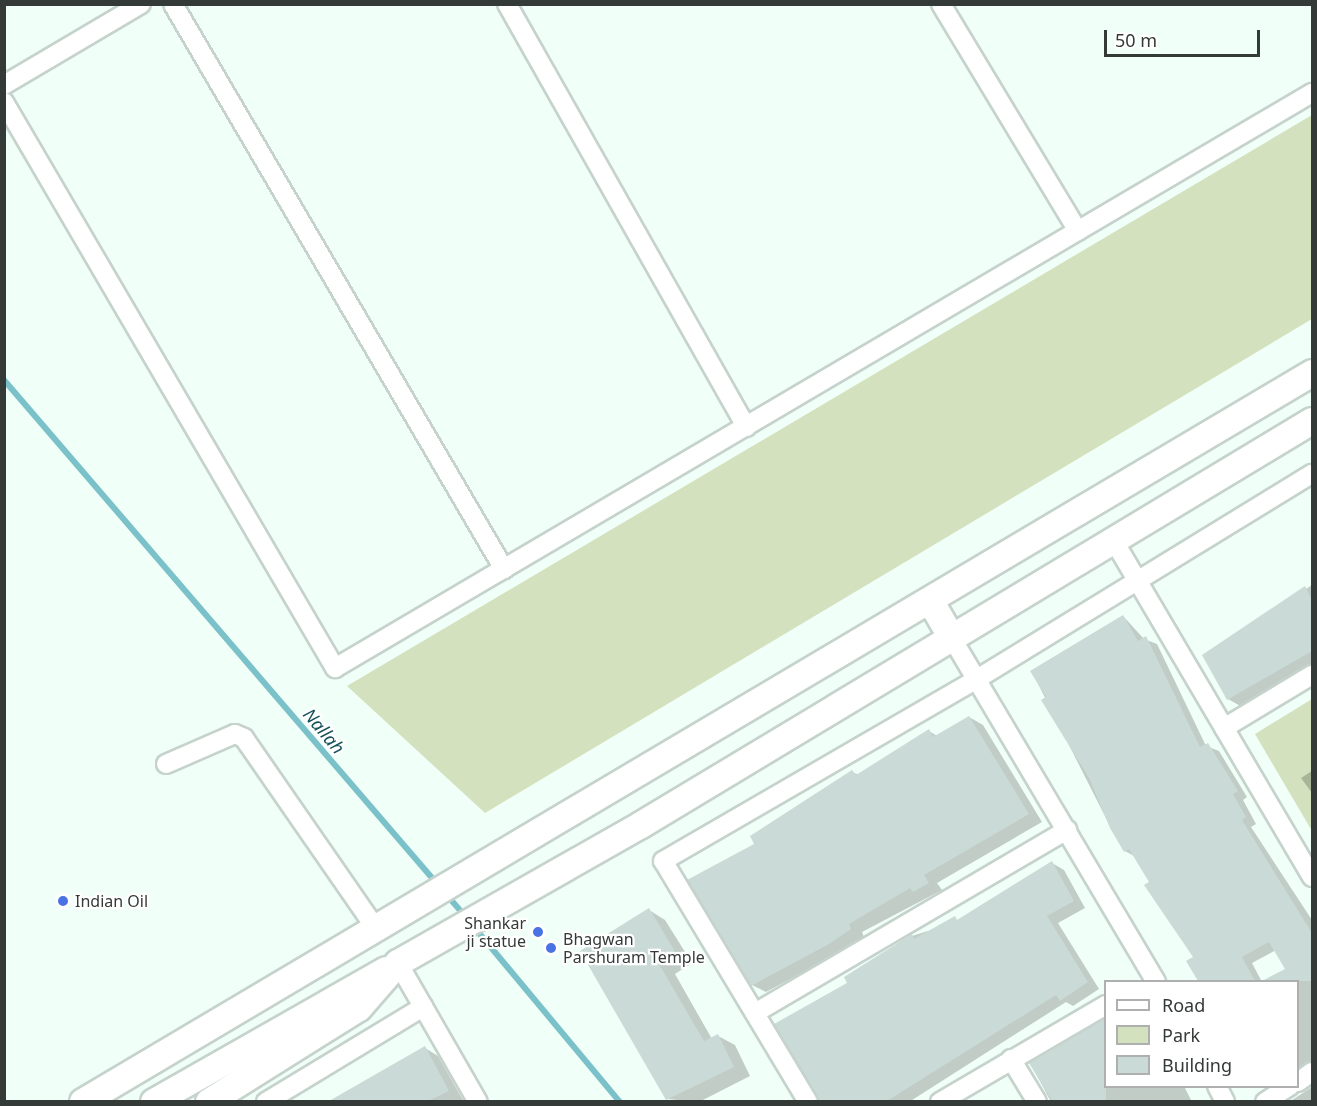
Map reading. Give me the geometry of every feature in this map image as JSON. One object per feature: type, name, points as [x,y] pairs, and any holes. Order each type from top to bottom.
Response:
[{"type":"street","points":[[4,85],[141,4]]},
{"type":"street","points":[[173,4],[504,569]]},
{"type":"street","points":[[507,4],[746,427]]},
{"type":"street","points":[[941,4],[1078,231]]},
{"type":"street","points":[[4,102],[335,668],[1312,93]]},
{"type":"street","points":[[83,1101],[931,602],[1312,373]]},
{"type":"street","points":[[154,1101],[408,958],[953,639],[1312,421]]},
{"type":"street","points":[[808,1101],[663,861],[977,679],[1312,474]]},
{"type":"street","points":[[1114,541],[1312,877]]},
{"type":"street","points":[[931,602],[1152,980]]},
{"type":"street","points":[[1224,728],[1312,675]]},
{"type":"street","points":[[166,764],[235,734],[244,738],[377,930]]},
{"type":"street","points":[[755,1013],[1066,830]]},
{"type":"street","points":[[408,958],[423,1007],[478,1101]]},
{"type":"street","points":[[209,1101],[359,1008],[408,958]]},
{"type":"street","points":[[940,1101],[1104,1006]]},
{"type":"street","points":[[266,1101],[423,1007]]},
{"type":"street","points":[[1011,1059],[1037,1101]]},
{"type":"street","points":[[1299,1081],[1312,1072]]},
{"type":"street","points":[[1265,1101],[1287,1088]]},
{"type":"green space","points":[[1312,115],[1312,319],[485,813],[347,686]]},
{"type":"green space","points":[[1312,699],[1312,831],[1255,734]]},
{"type":"building","points":[[1305,586],[1312,600],[1312,651],[1227,700],[1202,655]]},
{"type":"building","points":[[1123,615],[1138,641],[1146,636],[1200,747],[1208,743],[1238,791],[1233,794],[1246,817],[1242,820],[1312,933],[1312,981],[1264,980],[1285,969],[1269,942],[1242,957],[1254,980],[1197,980],[1186,961],[1193,957],[1144,885],[1149,882],[1129,849],[1124,852],[1110,828],[1089,778],[1041,700],[1046,697],[1030,671]]},
{"type":"building","points":[[969,716],[1029,814],[924,875],[929,883],[913,892],[910,888],[849,924],[851,929],[829,944],[751,986],[687,880],[754,844],[750,836],[852,770],[856,775],[929,729],[933,737]]},
{"type":"building","points":[[1052,861],[1074,901],[1047,916],[1088,982],[1060,1001],[1056,995],[887,1101],[819,1101],[774,1024],[847,983],[844,977],[912,934],[914,939],[955,916],[957,920]]},
{"type":"building","points":[[649,908],[676,953],[659,964],[704,1041],[718,1034],[734,1067],[666,1100],[580,951]]},
{"type":"building","points":[[1104,1019],[1106,1101],[1052,1101],[1029,1063]]},
{"type":"building","points":[[425,1046],[449,1091],[428,1101],[329,1101]]},
{"type":"waterway","name":"Nallah","points":[[4,380],[438,885]]},
{"type":"waterway","name":"Nallah","points":[[445,893],[466,917]]},
{"type":"waterway","name":"Nallah","points":[[474,927],[620,1102]]},
{"type":"place","name":"Indian Oil","points":[[63,901]]},
{"type":"place","name":"Shankar ji statue","points":[[538,932]]},
{"type":"place","name":"Bhagwan Parshuram Temple","points":[[551,948]]}]
